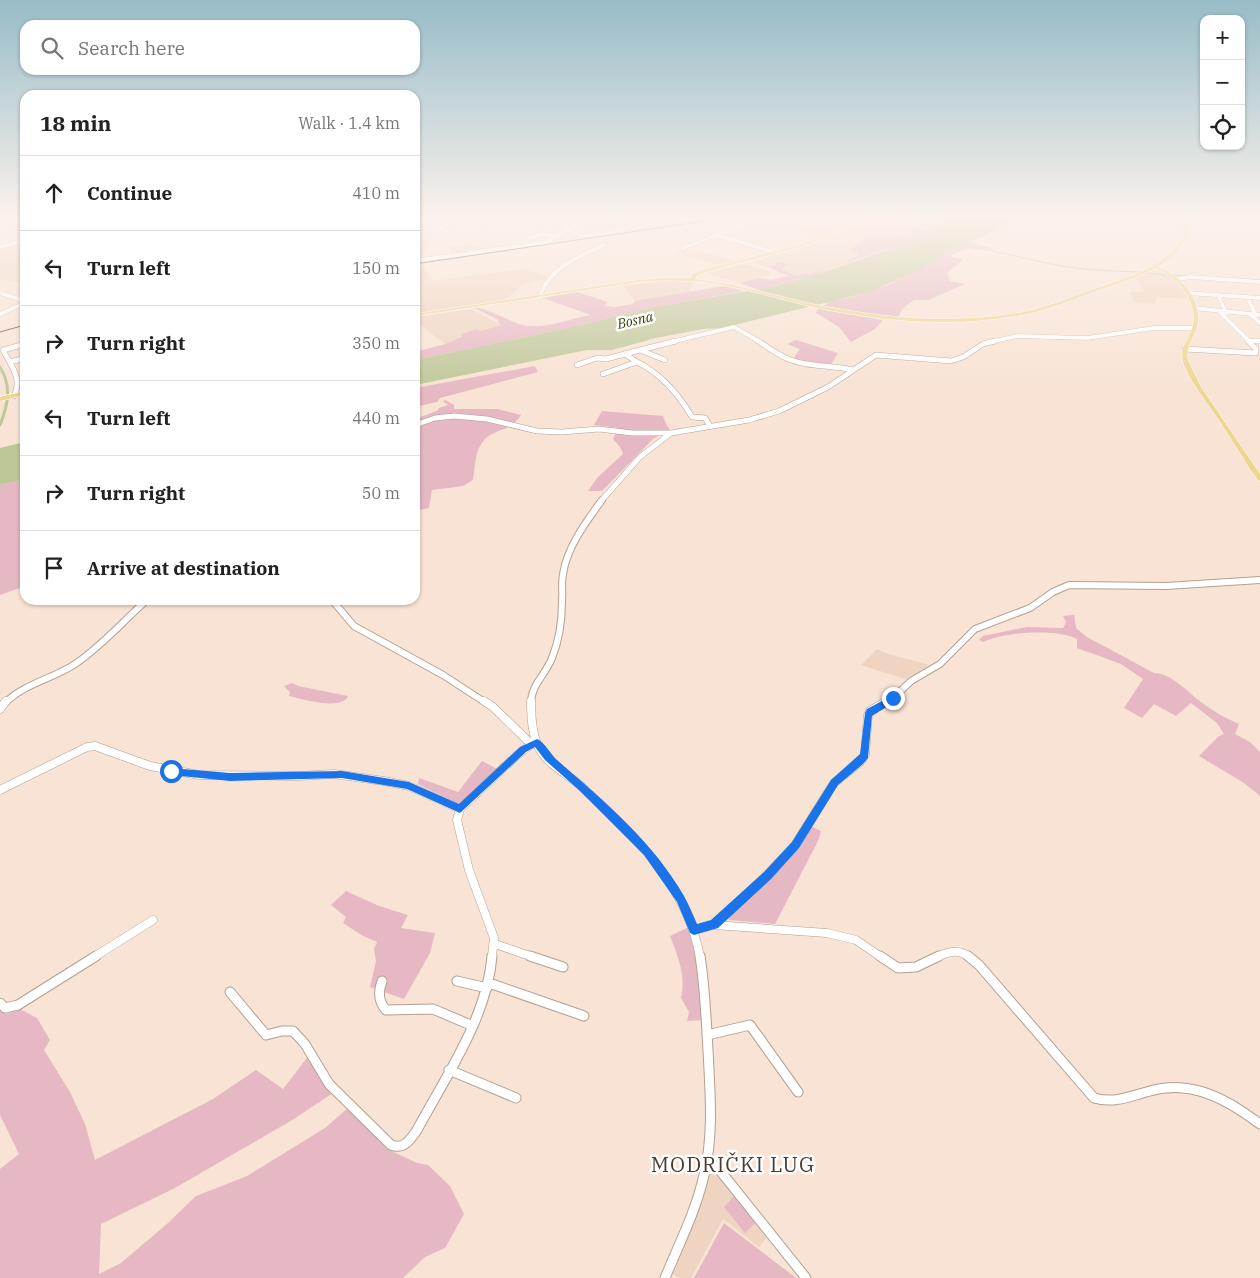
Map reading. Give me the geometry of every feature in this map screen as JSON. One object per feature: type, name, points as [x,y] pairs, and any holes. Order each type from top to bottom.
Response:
[{"type":"main road","points":[[420,314],[648,280],[697,276],[710,281],[813,306],[888,318],[941,320],[983,318],[1028,312],[1134,276]]},
{"type":"main road","points":[[1173,276],[1177,278],[1187,293],[1194,308],[1196,318],[1195,328],[1185,349],[1184,359],[1191,373],[1260,479]]},
{"type":"main road","points":[[1,399],[20,394]]},
{"type":"street","points":[[540,297],[546,283],[554,276]]},
{"type":"street","points":[[1177,278],[1260,282]]},
{"type":"street","points":[[0,293],[20,300]]},
{"type":"street","points":[[1187,293],[1260,298]]},
{"type":"street","points":[[1218,295],[1226,313]]},
{"type":"street","points":[[1248,297],[1260,324]]},
{"type":"street","points":[[1,313],[20,304]]},
{"type":"street","points":[[1194,308],[1256,315]]},
{"type":"street","points":[[1185,349],[1257,352],[1258,349],[1220,312]]},
{"type":"street","points":[[577,365],[597,358],[606,359],[734,327],[786,358],[810,364],[836,366],[853,370]]},
{"type":"street","points":[[420,423],[442,416],[462,414],[490,418],[511,426],[556,432],[596,429],[635,433],[657,431],[671,433],[749,420],[779,411],[828,388],[870,358],[880,354],[945,361],[956,360],[983,344],[1017,336],[1087,338],[1154,328],[1195,328]]},
{"type":"street","points":[[1248,341],[1260,341]]},
{"type":"street","points":[[12,396],[18,390],[20,381],[3,350],[20,345]]},
{"type":"street","points":[[640,350],[664,360]]},
{"type":"street","points":[[625,354],[648,368],[682,400],[692,417],[705,418],[710,426]]},
{"type":"street","points":[[10,362],[20,359]]},
{"type":"street","points":[[603,374],[637,362]]},
{"type":"street","points":[[534,743],[531,696],[551,658],[561,614],[561,589],[566,562],[602,498],[659,440],[671,433]]},
{"type":"street","points":[[714,924],[767,875],[795,845],[834,783],[860,762],[865,755],[868,715],[870,712],[893,698],[911,681],[940,664],[975,628],[1030,608],[1053,592],[1068,585],[1150,587],[1260,580]]},
{"type":"street","points":[[0,709],[7,700],[68,669],[82,659],[141,605]]},
{"type":"street","points":[[336,605],[354,626],[443,675],[493,707],[583,789],[647,852],[681,899],[694,930],[703,970],[712,1106],[707,1160],[695,1208],[665,1278]]},
{"type":"street","points":[[230,992],[266,1035],[282,1031],[293,1031],[305,1044],[329,1084],[394,1147],[402,1147],[409,1142],[473,1026],[488,985],[495,944],[470,870],[457,820],[460,809],[534,743]]},
{"type":"street","points":[[0,790],[87,747],[95,746],[150,766],[199,775],[240,777],[334,774],[384,781],[417,788],[460,809]]},
{"type":"street","points":[[0,1003],[5,1008],[18,1005],[153,920]]},
{"type":"street","points":[[694,930],[714,924],[808,931],[841,936],[856,940],[898,968],[916,967],[945,953],[960,952],[979,965],[1094,1098],[1115,1102],[1157,1089],[1178,1086],[1199,1090],[1223,1100],[1260,1124]]},
{"type":"street","points":[[495,944],[563,967]]},
{"type":"street","points":[[382,981],[379,993],[384,1008],[395,1010],[433,1009],[473,1026]]},
{"type":"street","points":[[457,981],[488,985],[584,1016]]},
{"type":"street","points":[[707,1035],[750,1026],[798,1092]]},
{"type":"street","points":[[449,1070],[516,1098]]},
{"type":"street","points":[[707,1160],[718,1168],[806,1278]]},
{"type":"shaded area","points":[[0,276],[20,276],[20,282],[0,280]]},
{"type":"shaded area","points":[[420,276],[430,276],[434,281],[474,276],[549,277],[546,281],[538,280],[522,285],[505,300],[420,313]]},
{"type":"shaded area","points":[[715,276],[766,276],[757,280],[741,283]]},
{"type":"shaded area","points":[[788,276],[813,276],[759,290],[741,283],[760,278],[772,280]]},
{"type":"shaded area","points":[[907,276],[948,276],[950,281],[965,284],[929,300],[914,300],[902,309],[898,318],[823,306],[828,303],[822,302],[848,298],[890,284]]},
{"type":"shaded area","points":[[1142,276],[1169,276],[1179,282],[1187,299],[1157,297],[1155,304],[1134,302],[1130,292],[1144,291],[1136,278]]},
{"type":"shaded area","points":[[669,280],[690,280],[693,284],[688,293],[635,301],[624,286]]},
{"type":"shaded area","points":[[724,286],[744,291],[659,306],[559,330],[420,359],[420,351],[445,344],[463,336],[461,334],[501,325],[498,322],[499,320],[474,308],[485,310],[523,325],[536,326],[591,315],[543,298],[577,292],[608,302],[605,306],[615,307],[633,304],[635,301]]},
{"type":"shaded area","points":[[818,308],[882,321],[875,329],[851,342],[839,327],[816,313]]},
{"type":"shaded area","points":[[471,309],[501,325],[462,334],[445,344],[420,325],[420,316]]},
{"type":"shaded area","points":[[796,340],[838,353],[831,364],[793,359],[800,349],[787,344]]},
{"type":"shaded area","points":[[535,366],[538,372],[440,398],[437,402],[420,406],[420,387]]},
{"type":"shaded area","points":[[445,400],[454,405],[454,409],[497,409],[521,415],[508,427],[494,433],[482,443],[476,458],[473,480],[463,486],[432,490],[429,508],[420,510],[420,417],[448,405],[443,401]]},
{"type":"shaded area","points":[[602,411],[663,416],[670,429],[653,439],[602,491],[588,491],[598,477],[623,454],[613,439],[618,428],[594,425]]},
{"type":"shaded area","points":[[20,480],[20,588],[0,595],[0,485]]},
{"type":"shaded area","points":[[1074,615],[1076,628],[1087,637],[1154,673],[1167,676],[1210,708],[1239,724],[1235,734],[1250,742],[1260,752],[1260,796],[1244,783],[1199,756],[1219,736],[1224,734],[1217,723],[1191,703],[1176,716],[1154,704],[1142,718],[1124,708],[1143,679],[1121,664],[1077,648],[1077,639],[1057,633],[1044,632],[1004,636],[983,642],[979,640],[983,636],[1027,627],[1063,628],[1066,622],[1063,616]]},
{"type":"shaded area","points":[[877,649],[929,665],[905,679],[861,665]]},
{"type":"shaded area","points":[[292,683],[298,686],[348,696],[338,703],[321,703],[289,696],[290,692],[284,686]]},
{"type":"shaded area","points":[[482,761],[501,771],[461,805],[418,784],[419,778],[458,792]]},
{"type":"shaded area","points":[[811,826],[821,831],[819,839],[775,924],[729,920],[728,917],[763,886],[784,864]]},
{"type":"shaded area","points":[[346,891],[379,906],[408,915],[401,928],[435,933],[430,953],[404,999],[370,987],[376,961],[374,949],[377,942],[363,936],[343,923],[346,917],[331,905]]},
{"type":"shaded area","points":[[689,927],[699,970],[703,1020],[687,1021],[689,1012],[681,998],[682,974],[670,936]]},
{"type":"shaded area","points":[[0,1008],[6,1014],[20,1009],[37,1018],[50,1040],[44,1050],[70,1092],[85,1124],[95,1160],[213,1099],[256,1070],[283,1089],[310,1054],[333,1093],[294,1119],[175,1188],[101,1224],[99,1274],[121,1263],[196,1196],[247,1176],[325,1128],[348,1108],[387,1149],[417,1163],[428,1165],[450,1186],[464,1214],[445,1248],[425,1257],[403,1278],[0,1278],[0,1169],[19,1154],[0,1115]]},
{"type":"shaded area","points":[[709,1166],[717,1170],[769,1235],[759,1247],[723,1219],[691,1278],[680,1278],[673,1274],[699,1205]]},
{"type":"shaded area","points":[[734,1196],[756,1222],[745,1233],[724,1207]]},
{"type":"shaded area","points":[[724,1223],[796,1278],[694,1278]]},
{"type":"water","name":"Bosna","points":[[813,276],[907,276],[869,292],[722,328],[703,329],[656,338],[612,350],[587,350],[420,384],[420,359],[559,330],[659,306],[772,287]]},
{"type":"water","points":[[20,443],[20,480],[0,485],[0,448]]},
{"type":"waterway","points":[[1228,278],[1260,280]]},
{"type":"waterway","points":[[0,367],[6,381],[8,396],[0,425]]},
{"type":"railway","points":[[0,332],[20,326]]},
{"type":"district","name":"MODRIČKI LUG","points":[[733,1165]]},
{"type":"route","points":[[171,771],[230,777],[342,775],[417,788],[460,809],[523,750],[530,744],[537,742],[548,758],[583,789],[647,852],[681,899],[694,930],[714,924],[767,875],[795,845],[834,783],[860,762],[865,755],[868,715],[893,698]]}]
